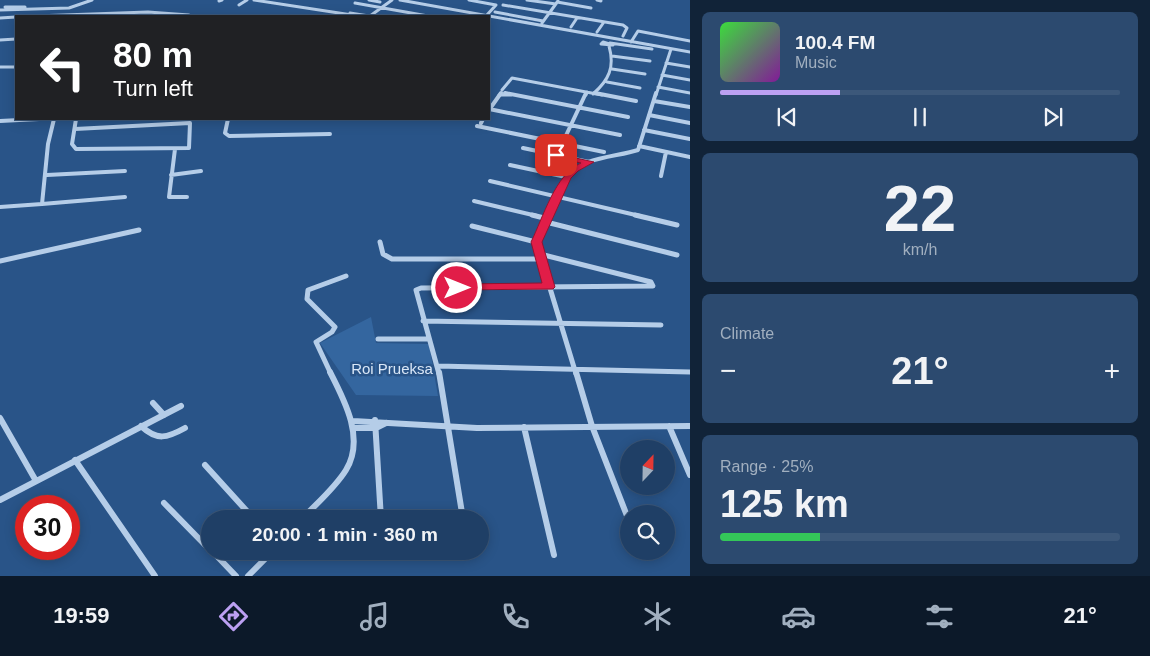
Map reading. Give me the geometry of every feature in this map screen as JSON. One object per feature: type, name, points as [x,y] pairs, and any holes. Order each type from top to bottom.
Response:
[{"type":"street","points":[[0,9],[69,8],[92,0]]},
{"type":"street","points":[[239,5],[248,0]]},
{"type":"street","points":[[254,0],[349,14]]},
{"type":"street","points":[[282,3],[287,0]]},
{"type":"street","points":[[369,0],[380,2]]},
{"type":"street","points":[[371,15],[392,0]]},
{"type":"street","points":[[400,0],[482,15]]},
{"type":"street","points":[[468,0],[496,5]]},
{"type":"street","points":[[488,15],[501,0]]},
{"type":"street","points":[[526,0],[557,2],[591,8]]},
{"type":"street","points":[[597,0],[602,1]]},
{"type":"street","points":[[540,25],[557,2]]},
{"type":"street","points":[[355,3],[422,15]]},
{"type":"street","points":[[503,5],[626,26],[623,36]]},
{"type":"street","points":[[0,9],[25,6]]},
{"type":"street","points":[[301,11],[308,7]]},
{"type":"street","points":[[324,15],[330,11]]},
{"type":"street","points":[[62,15],[141,12],[189,15]]},
{"type":"street","points":[[495,12],[543,21]]},
{"type":"street","points":[[0,18],[15,17]]},
{"type":"street","points":[[490,17],[597,34],[690,54]]},
{"type":"street","points":[[571,28],[577,18]]},
{"type":"street","points":[[597,34],[604,22]]},
{"type":"street","points":[[631,42],[638,31],[690,41]]},
{"type":"street","points":[[597,34],[604,42],[601,44],[652,49]]},
{"type":"street","points":[[0,40],[15,39]]},
{"type":"street","points":[[593,94],[607,82],[612,69],[610,45]]},
{"type":"street","points":[[623,505],[592,426],[536,242],[566,177],[575,169],[590,162],[637,150],[670,50]]},
{"type":"street","points":[[612,56],[650,61]]},
{"type":"street","points":[[666,63],[690,67]]},
{"type":"street","points":[[0,67],[15,67]]},
{"type":"street","points":[[612,69],[645,74]]},
{"type":"street","points":[[662,75],[690,80]]},
{"type":"street","points":[[502,90],[512,78],[636,101]]},
{"type":"street","points":[[607,82],[640,88]]},
{"type":"street","points":[[658,87],[690,93]]},
{"type":"street","points":[[562,144],[587,92]]},
{"type":"street","points":[[490,108],[499,94],[502,93],[628,117]]},
{"type":"street","points":[[654,101],[690,107]]},
{"type":"street","points":[[490,110],[620,135]]},
{"type":"street","points":[[649,115],[690,123]]},
{"type":"street","points":[[0,122],[26,120]]},
{"type":"street","points":[[42,204],[47,175],[48,144],[54,120]]},
{"type":"street","points":[[75,128],[191,123],[189,148],[80,150],[73,146],[76,120]]},
{"type":"street","points":[[228,120],[225,133],[229,136],[330,134]]},
{"type":"street","points":[[477,126],[604,152]]},
{"type":"street","points":[[644,130],[690,139]]},
{"type":"street","points":[[639,146],[690,157]]},
{"type":"street","points":[[523,148],[590,162]]},
{"type":"street","points":[[175,149],[169,197],[187,197]]},
{"type":"street","points":[[661,176],[666,152]]},
{"type":"street","points":[[510,165],[566,177]]},
{"type":"street","points":[[47,175],[125,171]]},
{"type":"street","points":[[171,175],[201,172]]},
{"type":"street","points":[[490,181],[677,225]]},
{"type":"street","points":[[0,207],[125,197]]},
{"type":"street","points":[[474,201],[677,255]]},
{"type":"street","points":[[472,226],[536,242]]},
{"type":"street","points":[[0,261],[139,230]]},
{"type":"street","points":[[380,242],[383,254],[392,258],[540,256],[653,284],[653,286],[418,288],[416,293],[423,321],[438,366],[461,510]]},
{"type":"street","points":[[310,510],[346,470],[350,461],[354,428],[350,408],[316,342],[332,332],[334,324],[306,296],[308,290],[346,276]]},
{"type":"street","points":[[423,321],[661,325]]},
{"type":"street","points":[[378,339],[430,339]]},
{"type":"street","points":[[438,366],[690,372]]},
{"type":"street","points":[[153,402],[164,415]]},
{"type":"street","points":[[0,500],[181,406]]},
{"type":"street","points":[[0,418],[36,481]]},
{"type":"street","points":[[352,420],[375,420],[386,423],[448,427],[690,426]]},
{"type":"street","points":[[375,420],[380,510]]},
{"type":"street","points":[[354,428],[376,428],[386,423]]},
{"type":"street","points":[[141,426],[151,436],[158,439],[166,439],[186,428]]},
{"type":"street","points":[[668,426],[690,475]]},
{"type":"street","points":[[524,427],[554,555]]},
{"type":"street","points":[[75,460],[154,576]]},
{"type":"street","points":[[206,464],[246,510]]},
{"type":"street","points":[[164,503],[201,540]]},
{"type":"street","points":[[221,560],[236,576]]},
{"type":"street","points":[[248,576],[264,560]]},
{"type":"green space","name":"Roi Prueksa","points":[[371,317],[376,343],[429,344],[438,396],[356,395],[320,343]]},
{"type":"route","points":[[457,288],[549,287],[536,242],[566,177],[575,169],[590,162],[556,155]]}]
